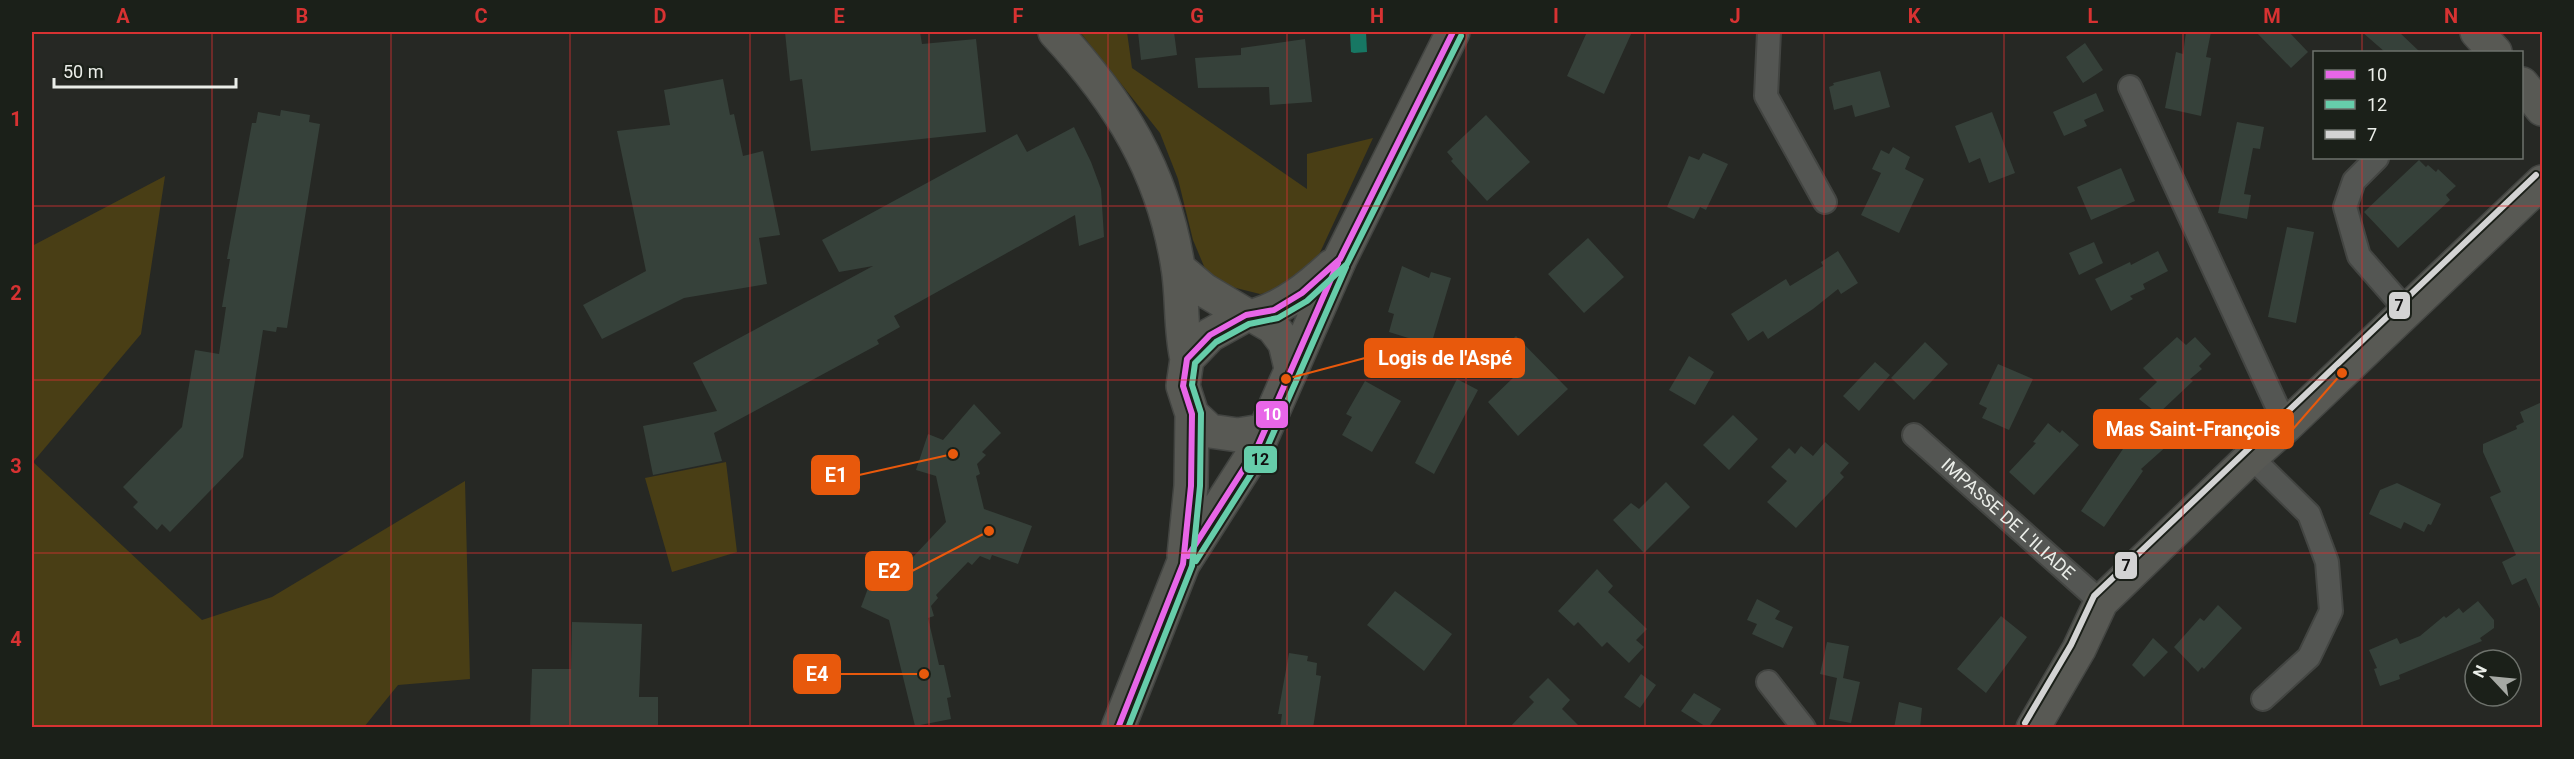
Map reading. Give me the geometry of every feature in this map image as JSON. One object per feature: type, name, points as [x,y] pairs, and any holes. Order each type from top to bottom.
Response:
[{"type":"street","points":[[1054,32],[1103,88],[1139,144],[1160,192],[1178,268],[1187,359],[1183,386],[1192,414],[1191,486],[1183,564]]},
{"type":"street","points":[[1118,728],[1183,564],[1257,447],[1262,431],[1340,259],[1453,32]]},
{"type":"street","points":[[1769,32],[1766,96],[1825,202]]},
{"type":"street","points":[[2523,85],[2542,109]]},
{"type":"street","points":[[2130,87],[2286,426]]},
{"type":"street","points":[[2376,159],[2354,182],[2345,207],[2359,256],[2407,311]]},
{"type":"street","points":[[2033,728],[2079,649],[2101,602],[2542,182]]},
{"type":"street","points":[[1187,359],[1210,335],[1250,315],[1274,310],[1302,293],[1340,259]]},
{"type":"street","points":[[1178,268],[1204,290],[1273,327],[1285,343],[1291,368]]},
{"type":"street","points":[[1192,414],[1210,431],[1238,435],[1262,431]]},
{"type":"street","name":"IMPASSE DE L'ILIADE","points":[[1914,435],[2101,602]]},
{"type":"street","points":[[2251,457],[2309,514],[2327,562],[2331,611],[2309,657],[2263,699]]},
{"type":"street","points":[[1768,682],[1804,728]]},
{"type":"shaded area","points":[[1080,32],[1127,32],[1132,68],[1307,189],[1307,154],[1373,138],[1317,259],[1277,291],[1260,294],[1220,284],[1206,271],[1193,240],[1178,179],[1160,133]]},
{"type":"shaded area","points":[[1350,32],[1366,32],[1367,52],[1351,52]]},
{"type":"shaded area","points":[[165,176],[141,334],[33,462],[202,620],[272,597],[465,481],[470,679],[398,685],[364,727],[32,727],[32,246]]},
{"type":"shaded area","points":[[726,462],[737,552],[672,572],[645,478]]},
{"type":"building","points":[[785,32],[920,32],[922,44],[976,39],[986,132],[811,151],[802,79],[790,81]]},
{"type":"building","points":[[1138,32],[1174,32],[1177,55],[1141,60]]},
{"type":"building","points":[[1587,32],[1632,32],[1604,94],[1567,76]]},
{"type":"building","points":[[2186,32],[2211,32],[2206,57],[2211,58],[2201,116],[2165,108],[2176,52],[2183,54]]},
{"type":"building","points":[[2256,32],[2289,32],[2308,52],[2291,68]]},
{"type":"building","points":[[2362,32],[2399,32],[2419,51],[2384,51]]},
{"type":"building","points":[[1305,39],[1312,102],[1270,105],[1269,87],[1198,88],[1195,58],[1241,55],[1241,48]]},
{"type":"building","points":[[2085,43],[2103,70],[2083,83],[2066,57]]},
{"type":"building","points":[[1880,71],[1890,107],[1855,117],[1852,105],[1834,110],[1829,87],[1834,85],[1833,83]]},
{"type":"building","points":[[723,79],[730,115],[734,114],[743,156],[763,151],[780,235],[759,238],[767,284],[684,298],[602,339],[583,305],[646,271],[617,131],[670,125],[664,90]]},
{"type":"building","points":[[2096,93],[2104,111],[2084,120],[2087,126],[2064,136],[2053,112]]},
{"type":"building","points":[[281,110],[310,115],[309,122],[320,124],[287,328],[277,327],[276,332],[263,330],[243,457],[170,532],[162,524],[157,530],[133,507],[138,502],[123,487],[182,427],[195,350],[219,354],[226,307],[222,307],[230,259],[227,259],[252,123],[256,123],[258,112],[280,116]]},
{"type":"building","points":[[1992,112],[2015,173],[1989,183],[1980,158],[1969,163],[1955,126]]},
{"type":"building","points":[[1486,115],[1530,162],[1487,201],[1451,161],[1453,159],[1447,152]]},
{"type":"building","points":[[2237,122],[2264,127],[2260,149],[2253,148],[2244,194],[2251,195],[2247,219],[2218,213]]},
{"type":"building","points":[[1074,127],[1101,189],[1104,237],[1079,246],[1075,215],[894,316],[900,327],[877,340],[879,344],[714,433],[722,461],[653,475],[643,426],[717,411],[693,363],[873,266],[839,272],[822,240],[1017,134],[1027,152]]},
{"type":"building","points":[[1893,147],[1910,157],[1905,169],[1924,179],[1899,233],[1861,215],[1881,173],[1872,169],[1881,150],[1889,154]]},
{"type":"building","points":[[1703,153],[1728,164],[1706,210],[1700,207],[1694,219],[1667,207],[1689,156],[1699,160]]},
{"type":"building","points":[[2419,160],[2436,172],[2438,169],[2456,186],[2446,195],[2450,200],[2398,248],[2364,212]]},
{"type":"building","points":[[2121,168],[2135,201],[2091,220],[2077,187]]},
{"type":"building","points":[[2287,227],[2314,232],[2296,323],[2268,317]]},
{"type":"building","points":[[1588,238],[1624,277],[1584,313],[1548,274]]},
{"type":"building","points":[[2094,242],[2103,263],[2079,275],[2069,253]]},
{"type":"building","points":[[1838,251],[1858,283],[1841,294],[1838,289],[1768,339],[1763,331],[1748,341],[1731,314],[1786,279],[1790,286],[1823,266],[1821,262]]},
{"type":"building","points":[[2158,251],[2168,271],[2143,284],[2145,289],[2130,296],[2133,299],[2111,311],[2095,279],[2130,262],[2131,265]]},
{"type":"building","points":[[1402,266],[1429,278],[1431,272],[1451,278],[1431,345],[1389,332],[1394,314],[1388,312]]},
{"type":"building","points":[[1516,336],[1568,389],[1518,436],[1488,402],[1516,375],[1497,354]]},
{"type":"building","points":[[2177,337],[2186,345],[2195,337],[2211,354],[2199,366],[2202,369],[2190,379],[2193,381],[2158,414],[2139,399],[2157,382],[2143,368]]},
{"type":"building","points":[[1925,342],[1948,364],[1914,400],[1891,378]]},
{"type":"building","points":[[1689,356],[1714,372],[1695,405],[1669,390]]},
{"type":"building","points":[[1875,362],[1890,375],[1859,411],[1843,396]]},
{"type":"building","points":[[1998,364],[2033,379],[2009,430],[1982,418],[1987,408],[1979,404]]},
{"type":"building","points":[[1457,379],[1478,390],[1434,474],[1415,463]]},
{"type":"building","points":[[1365,381],[1401,401],[1372,452],[1342,435],[1352,417],[1346,414]]},
{"type":"building","points":[[2542,402],[2542,613],[2526,578],[2512,585],[2502,562],[2516,555],[2490,497],[2501,492],[2483,452],[2483,444],[2517,429],[2516,426],[2524,422],[2520,412]]},
{"type":"building","points":[[974,404],[1001,433],[982,452],[986,455],[977,464],[980,474],[976,476],[984,509],[1032,526],[1018,564],[992,555],[990,560],[980,556],[972,565],[968,562],[936,595],[938,598],[931,606],[934,616],[928,618],[939,665],[944,665],[951,697],[947,698],[951,719],[915,726],[889,620],[861,607],[873,575],[890,578],[891,575],[895,576],[946,522],[936,476],[916,470],[928,434],[943,440]]},
{"type":"building","points":[[2150,409],[2170,432],[2163,438],[2169,444],[2141,469],[2143,471],[2104,527],[2081,511]]},
{"type":"building","points":[[1733,415],[1758,439],[1729,470],[1703,445]]},
{"type":"building","points":[[2048,423],[2060,433],[2062,430],[2079,445],[2034,495],[2009,472],[2036,443],[2033,442]]},
{"type":"building","points":[[1825,442],[1849,463],[1840,473],[1844,477],[1796,528],[1767,502],[1787,481],[1771,467],[1789,448],[1795,454],[1801,446],[1813,456]]},
{"type":"building","points":[[1666,482],[1690,507],[1644,553],[1613,520],[1631,503],[1639,509]]},
{"type":"building","points":[[2397,483],[2441,504],[2431,525],[2428,524],[2424,532],[2404,522],[2401,529],[2369,514],[2380,490]]},
{"type":"building","points":[[1597,569],[1613,586],[1608,592],[1647,629],[1636,640],[1644,647],[1629,663],[1607,642],[1602,647],[1578,622],[1574,626],[1558,611]]},
{"type":"building","points":[[1395,591],[1452,634],[1424,671],[1367,625]]},
{"type":"building","points":[[1757,599],[1780,611],[1775,619],[1793,627],[1783,648],[1752,634],[1757,624],[1747,620]]},
{"type":"building","points":[[2478,601],[2494,620],[2494,628],[2480,638],[2482,641],[2399,675],[2400,679],[2380,686],[2374,669],[2377,668],[2369,650],[2397,638],[2400,644],[2420,636],[2444,616],[2446,618],[2459,608],[2463,613]]},
{"type":"building","points":[[2218,605],[2242,628],[2204,669],[2202,667],[2198,672],[2174,647],[2200,618],[2204,621]]},
{"type":"building","points":[[2001,616],[2027,637],[1986,693],[1957,669]]},
{"type":"building","points":[[572,622],[642,624],[639,697],[658,697],[658,728],[530,728],[532,669],[571,669]]},
{"type":"building","points":[[2153,638],[2168,652],[2144,677],[2132,665]]},
{"type":"building","points":[[1827,642],[1849,646],[1843,678],[1860,682],[1851,723],[1829,719],[1837,678],[1820,674]]},
{"type":"building","points":[[1289,653],[1308,656],[1307,661],[1317,663],[1316,675],[1321,676],[1313,728],[1280,728],[1282,714],[1278,714]]},
{"type":"building","points":[[1641,674],[1656,685],[1640,708],[1624,697]]},
{"type":"building","points":[[1548,678],[1570,700],[1562,709],[1581,728],[1509,728],[1534,702],[1529,697]]},
{"type":"building","points":[[1694,693],[1721,709],[1708,728],[1681,711]]},
{"type":"building","points":[[1899,702],[1922,708],[1920,728],[1894,728]]},
{"type":"transit line","name":"10","points":[[1118,728],[1183,564],[1191,486],[1192,414],[1183,386],[1187,359],[1210,335],[1246,315],[1274,310],[1302,293],[1340,259],[1453,32]]},
{"type":"transit line","name":"12","points":[[1128,728],[1192,566],[1200,486],[1201,413],[1192,385],[1195,363],[1216,342],[1249,324],[1278,318],[1307,301],[1347,264],[1461,36]]},
{"type":"transit line","name":"7","points":[[2025,723],[2071,645],[2094,596],[2536,175]]},
{"type":"transit line","name":"10","points":[[1188,556],[1257,448],[1338,263]]},
{"type":"transit line","name":"12","points":[[1196,561],[1265,452],[1346,267]]},
{"type":"place","name":"Mas Saint-François","points":[[2342,373]]},
{"type":"place","name":"Logis de l'Aspé","points":[[1286,379]]},
{"type":"place","name":"E1","points":[[953,454]]},
{"type":"place","name":"E2","points":[[989,531]]},
{"type":"place","name":"E4","points":[[924,674]]}]
